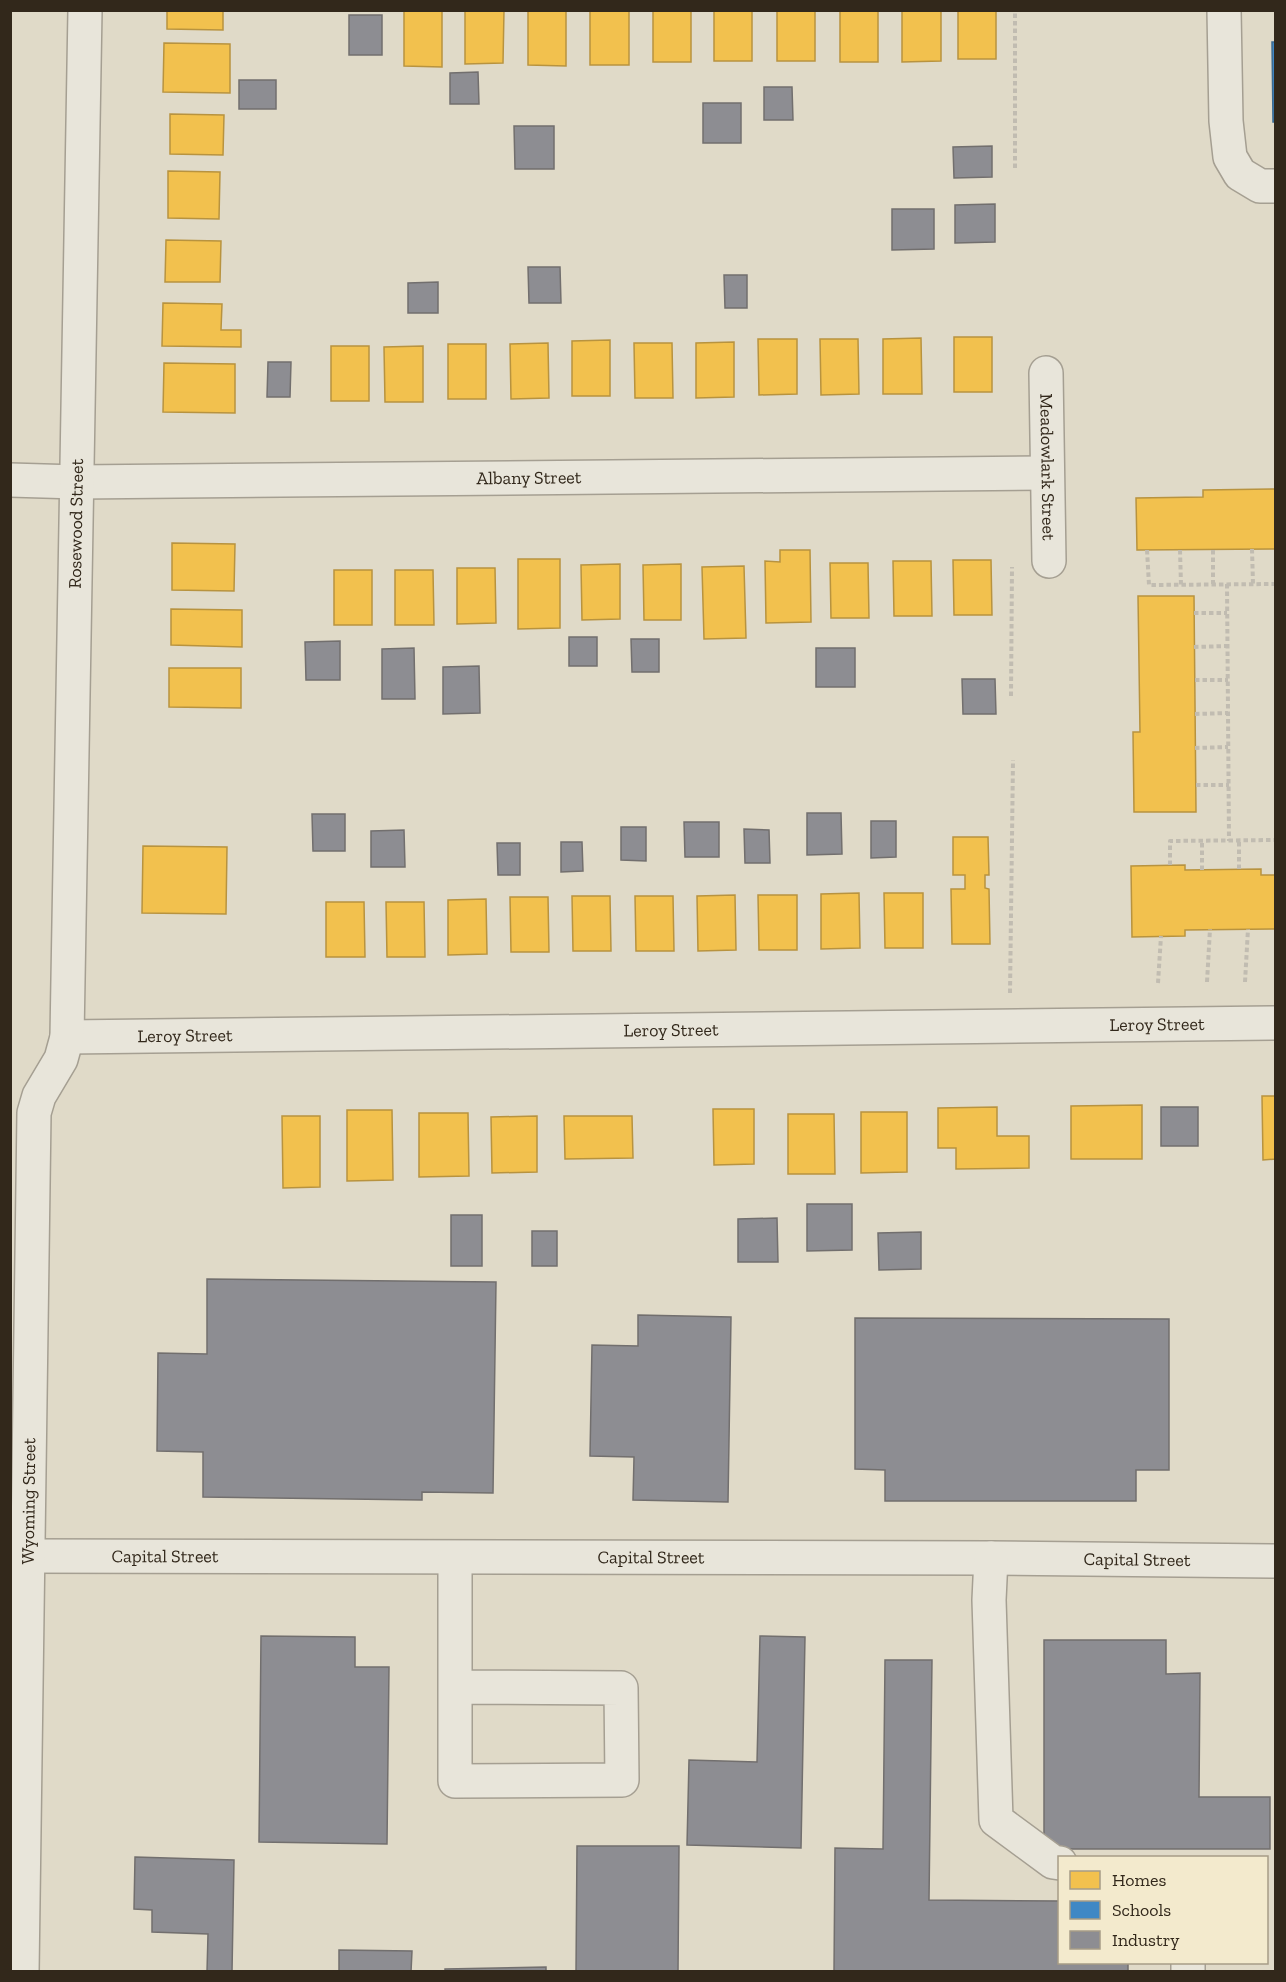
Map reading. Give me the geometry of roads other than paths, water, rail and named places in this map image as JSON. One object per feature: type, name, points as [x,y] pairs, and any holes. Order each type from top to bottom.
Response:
[{"type":"street","name":"Rosewood Street","points":[[67,1037],[85,10]]},
{"type":"street","points":[[1224,10],[1226,121],[1230,157],[1240,174],[1260,186],[1275,186]]},
{"type":"street","name":"Meadowlark Street","points":[[1046,373],[1048,561]]},
{"type":"street","name":"Albany Street","points":[[10,480],[77,482],[1046,473]]},
{"type":"street","name":"Leroy Street","points":[[67,1037],[1275,1023]]},
{"type":"street","name":"Wyoming Street","points":[[22,1971],[27,1556],[22,1112],[39,1096],[61,1059],[67,1037]]},
{"type":"street","name":"Capital Street","points":[[27,1556],[991,1558],[1275,1561]]},
{"type":"street","points":[[455,1558],[455,1687],[455,1781],[622,1780],[621,1688],[455,1687]]},
{"type":"street","points":[[991,1558],[989,1600],[996,1820],[1053,1862],[1058,1863]]}]
